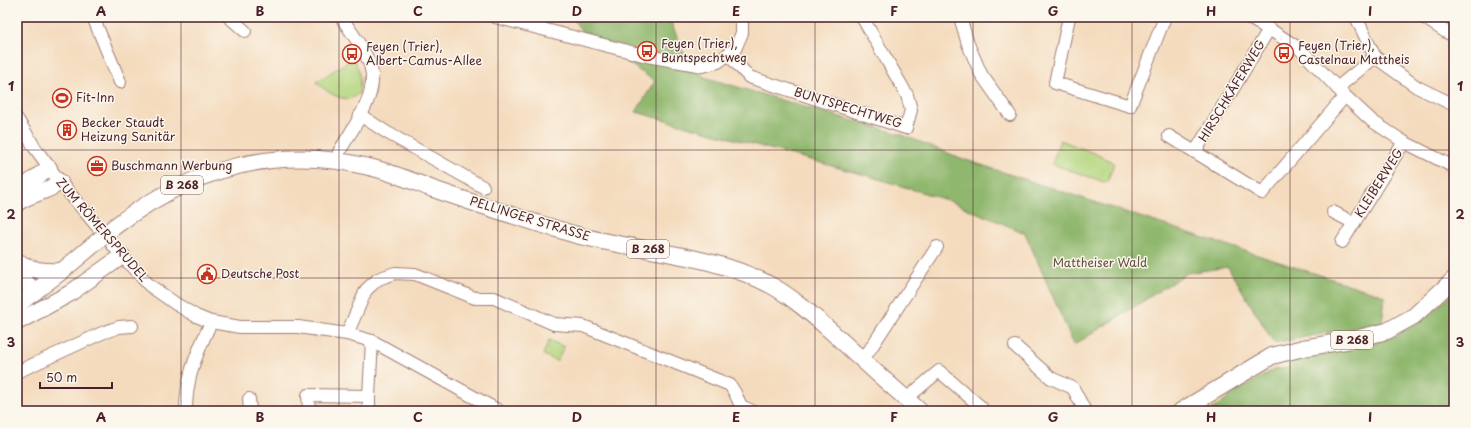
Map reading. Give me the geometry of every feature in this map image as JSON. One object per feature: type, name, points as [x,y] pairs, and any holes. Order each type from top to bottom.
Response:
[{"type":"main road","name":"B 268","points":[[17,305],[62,271],[114,227],[159,196],[190,181],[213,173],[270,159],[299,158],[337,161]]},
{"type":"main road","name":"PELLINGER STRASSE","points":[[337,161],[388,172],[440,191],[575,234],[715,264],[750,276],[775,288],[812,315],[920,411]]},
{"type":"main road","points":[[17,192],[49,168]]},
{"type":"main road","points":[[17,203],[24,198],[54,187],[60,182]]},
{"type":"main road","points":[[17,322],[69,294],[122,256]]},
{"type":"main road","points":[[17,261],[38,271],[62,271]]},
{"type":"main road","points":[[17,273],[35,292]]},
{"type":"main road","name":"B 268","points":[[1181,411],[1272,356],[1303,348],[1351,340],[1387,331],[1414,316],[1454,279]]},
{"type":"street","points":[[93,17],[120,82]]},
{"type":"street","points":[[229,17],[245,31]]},
{"type":"street","points":[[337,161],[339,152],[370,95],[372,84],[371,70],[363,51],[341,17]]},
{"type":"street","points":[[495,17],[528,21],[602,45],[647,56],[703,66],[718,62],[734,49],[742,33],[742,17]]},
{"type":"street","name":"BUNTSPECHTWEG","points":[[728,54],[749,77],[906,128],[911,110],[907,94],[862,17]]},
{"type":"street","points":[[960,17],[968,44],[981,74],[1010,115]]},
{"type":"street","points":[[1070,17],[1055,83],[1130,106],[1165,17]]},
{"type":"street","points":[[1247,17],[1300,49],[1341,92],[1372,121],[1404,142],[1454,167]]},
{"type":"street","points":[[1356,17],[1375,57],[1416,87],[1454,105]]},
{"type":"street","points":[[1423,17],[1454,36]]},
{"type":"street","name":"HIRSCHKÄFERWEG","points":[[1195,152],[1269,29]]},
{"type":"street","points":[[1341,92],[1375,57]]},
{"type":"street","name":"HIRSCHKÄFERWEG","points":[[1169,136],[1262,193],[1341,92]]},
{"type":"street","name":"PELLINGER STRASSE","points":[[360,115],[386,132],[483,187]]},
{"type":"street","name":"ZUM RÖMERSPRUDEL","points":[[17,119],[49,168],[122,256],[149,285],[160,294],[196,316],[211,322],[240,328],[298,327],[347,334],[372,341],[499,411]]},
{"type":"street","name":"KLEIBERWEG","points":[[1342,242],[1404,142]]},
{"type":"street","name":"KLEIBERWEG","points":[[1333,212],[1354,223]]},
{"type":"street","points":[[863,360],[937,247]]},
{"type":"street","points":[[347,334],[366,290],[378,279],[395,273],[415,274],[475,298],[494,298],[554,324],[584,326],[730,385],[736,393],[741,406],[752,411]]},
{"type":"street","points":[[186,411],[186,391],[194,358],[211,322]]},
{"type":"street","points":[[17,372],[102,333],[119,327],[132,326]]},
{"type":"street","points":[[369,411],[372,341]]},
{"type":"street","points":[[1015,346],[1051,378],[1073,388],[1085,411]]},
{"type":"street","points":[[906,399],[939,371],[981,407]]},
{"type":"street","points":[[309,411],[308,395],[369,396]]},
{"type":"street","points":[[249,399],[250,411]]},
{"type":"green space","name":"Mattheiser Wald","points":[[572,17],[669,17],[683,52],[704,77],[900,134],[963,159],[1385,296],[1382,323],[1274,343],[1228,267],[1187,273],[1074,345],[1025,233],[947,200],[872,177],[636,112],[655,81],[582,32]]},
{"type":"green space","points":[[352,59],[358,68],[360,80],[359,93],[354,97],[349,99],[331,94],[316,82]]},
{"type":"green space","points":[[1060,140],[1094,153],[1114,163],[1107,183],[1052,164]]},
{"type":"green space","points":[[1454,291],[1454,411],[1210,411],[1237,391],[1275,369],[1289,368],[1286,359],[1346,348],[1393,337],[1428,316]]},
{"type":"green space","points":[[549,340],[564,347],[557,361],[543,355]]},
{"type":"place","name":"Feyen (Trier), Buntspechtweg","points":[[647,51]]},
{"type":"place","name":"Feyen (Trier), Castelnau Mattheis","points":[[1284,53]]},
{"type":"place","name":"Feyen (Trier), Albert-Camus-Allee","points":[[352,54]]},
{"type":"place","name":"Fit-Inn","points":[[62,98]]},
{"type":"place","name":"Becker Staudt Heizung Sanitär","points":[[67,130]]},
{"type":"place","name":"Buschmann Werbung","points":[[97,166]]},
{"type":"place","name":"Deutsche Post","points":[[207,274]]}]
